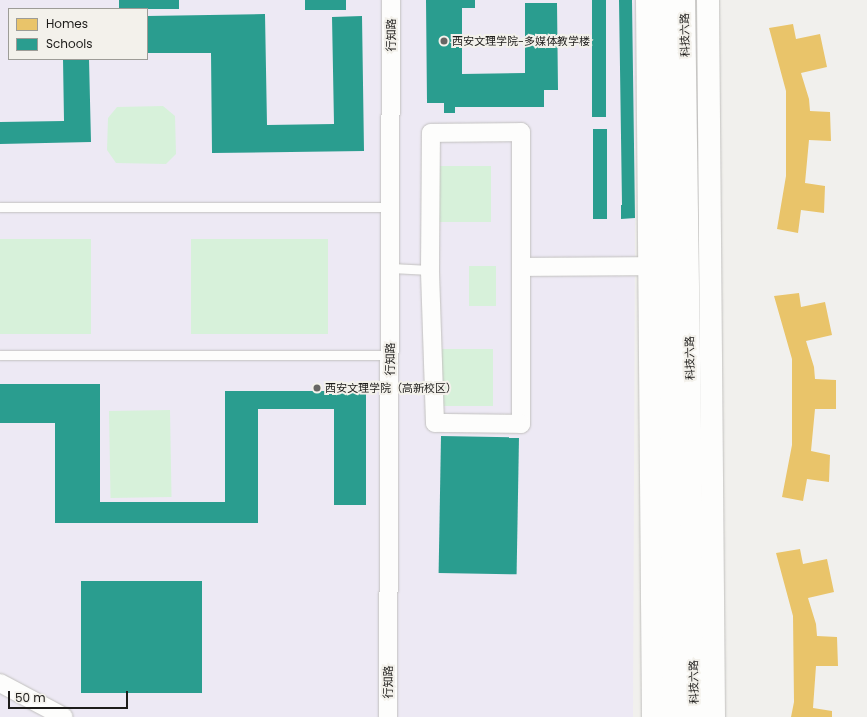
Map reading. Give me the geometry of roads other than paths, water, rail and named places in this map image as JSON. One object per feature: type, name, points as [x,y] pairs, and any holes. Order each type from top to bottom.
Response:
[{"type":"main road","points":[[647,0],[670,266],[653,717]]},
{"type":"main road","name":"科技六路","points":[[668,0],[674,717]]},
{"type":"main road","name":"科技六路","points":[[684,0],[670,266],[694,717]]},
{"type":"main road","points":[[708,0],[714,717]]},
{"type":"street","name":"行知路","points":[[388,717],[391,0]]},
{"type":"street","points":[[521,132],[521,267],[521,424],[435,423],[430,270],[430,133],[521,132]]},
{"type":"street","points":[[521,267],[670,266]]},
{"type":"street","points":[[0,683],[64,717]]},
{"type":"lane","points":[[0,207],[391,207]]},
{"type":"lane","points":[[391,268],[430,270]]},
{"type":"lane","points":[[0,355],[390,355]]},
{"type":"place","name":"西安文理学院-多媒体教学楼","points":[[444,41]]},
{"type":"place","name":"西安文理学院（高新校区）","points":[[317,388]]}]
